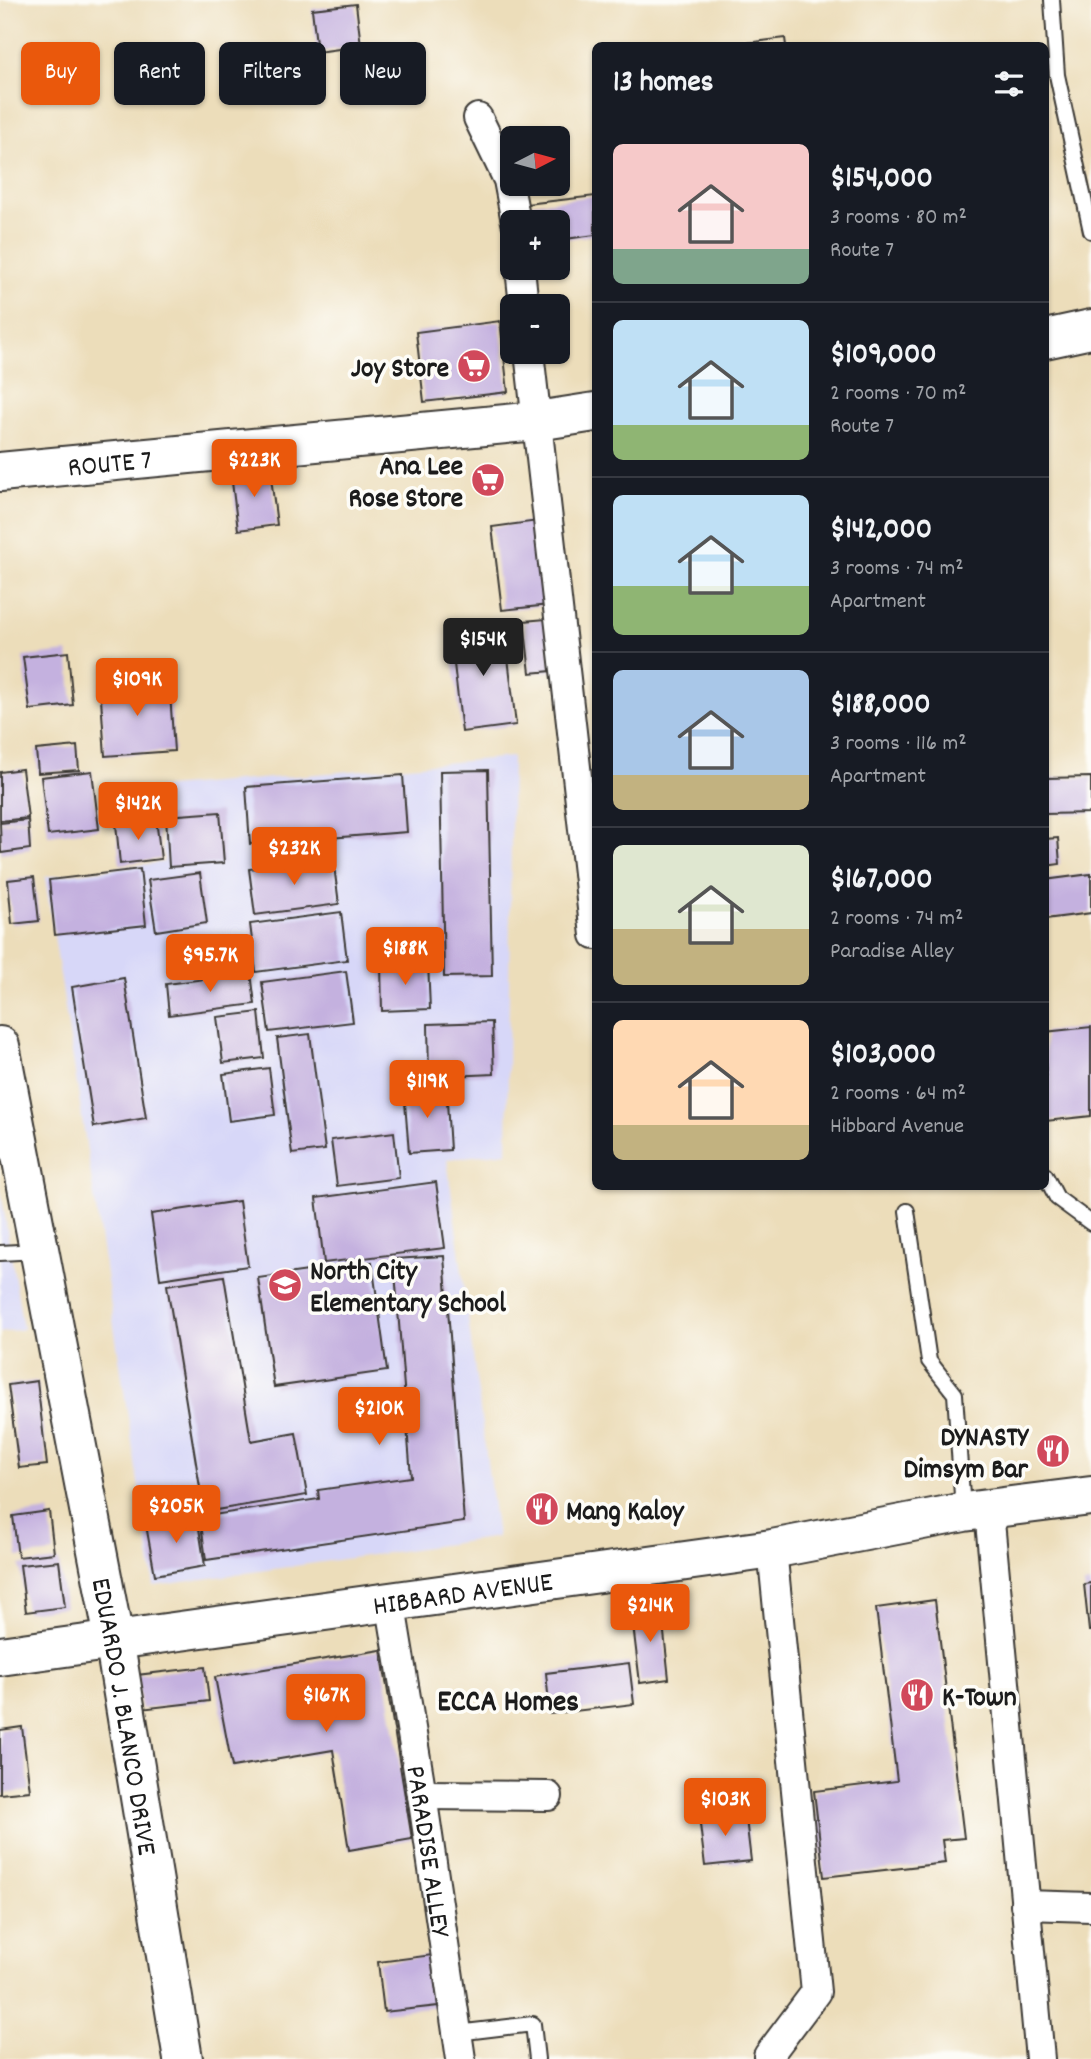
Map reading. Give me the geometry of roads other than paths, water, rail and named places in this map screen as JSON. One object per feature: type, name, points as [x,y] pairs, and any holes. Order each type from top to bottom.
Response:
[{"type":"main road","points":[[1049,338],[1091,329]]},
{"type":"main road","name":"ROUTE 7","points":[[0,472],[537,421],[592,412]]},
{"type":"main road","name":"EDUARDO J. BLANCO DRIVE","points":[[0,1046],[13,1151],[39,1251],[114,1639],[183,2059]]},
{"type":"main road","name":"HIBBARD AVENUE","points":[[0,1656],[772,1549],[976,1511],[1091,1496]]},
{"type":"street","points":[[478,118],[508,180],[514,210]]},
{"type":"street","points":[[530,364],[592,907]]},
{"type":"street","points":[[976,1511],[1025,1905],[1040,2059]]},
{"type":"street","points":[[768,2056],[816,1992],[772,1549]]},
{"type":"street","name":"PARADISE ALLEY","points":[[390,1600],[459,2046]]},
{"type":"street","points":[[422,1795],[548,1796]]},
{"type":"street","points":[[1025,1905],[1091,1907]]},
{"type":"lane","points":[[1052,0],[1057,75],[1091,231]]},
{"type":"lane","points":[[1049,1183],[1057,1198],[1091,1223]]},
{"type":"lane","points":[[906,1211],[929,1361],[955,1394],[976,1511]]},
{"type":"lane","points":[[0,1253],[39,1251]]},
{"type":"lane","points":[[459,2046],[533,2024],[537,2059]]},
{"type":"place","name":"Joy Store","points":[[474,366]]},
{"type":"place","name":"Ana Lee Rose Store","points":[[488,480]]},
{"type":"place","name":"North City Elementary School","points":[[285,1285]]},
{"type":"place","name":"DYNASTY Dimsym Bar","points":[[1053,1451]]},
{"type":"place","name":"Mang Kaloy","points":[[542,1509]]},
{"type":"place","name":"K-Town","points":[[917,1695]]},
{"type":"district","name":"ECCA Homes","points":[[508,1700]]}]
